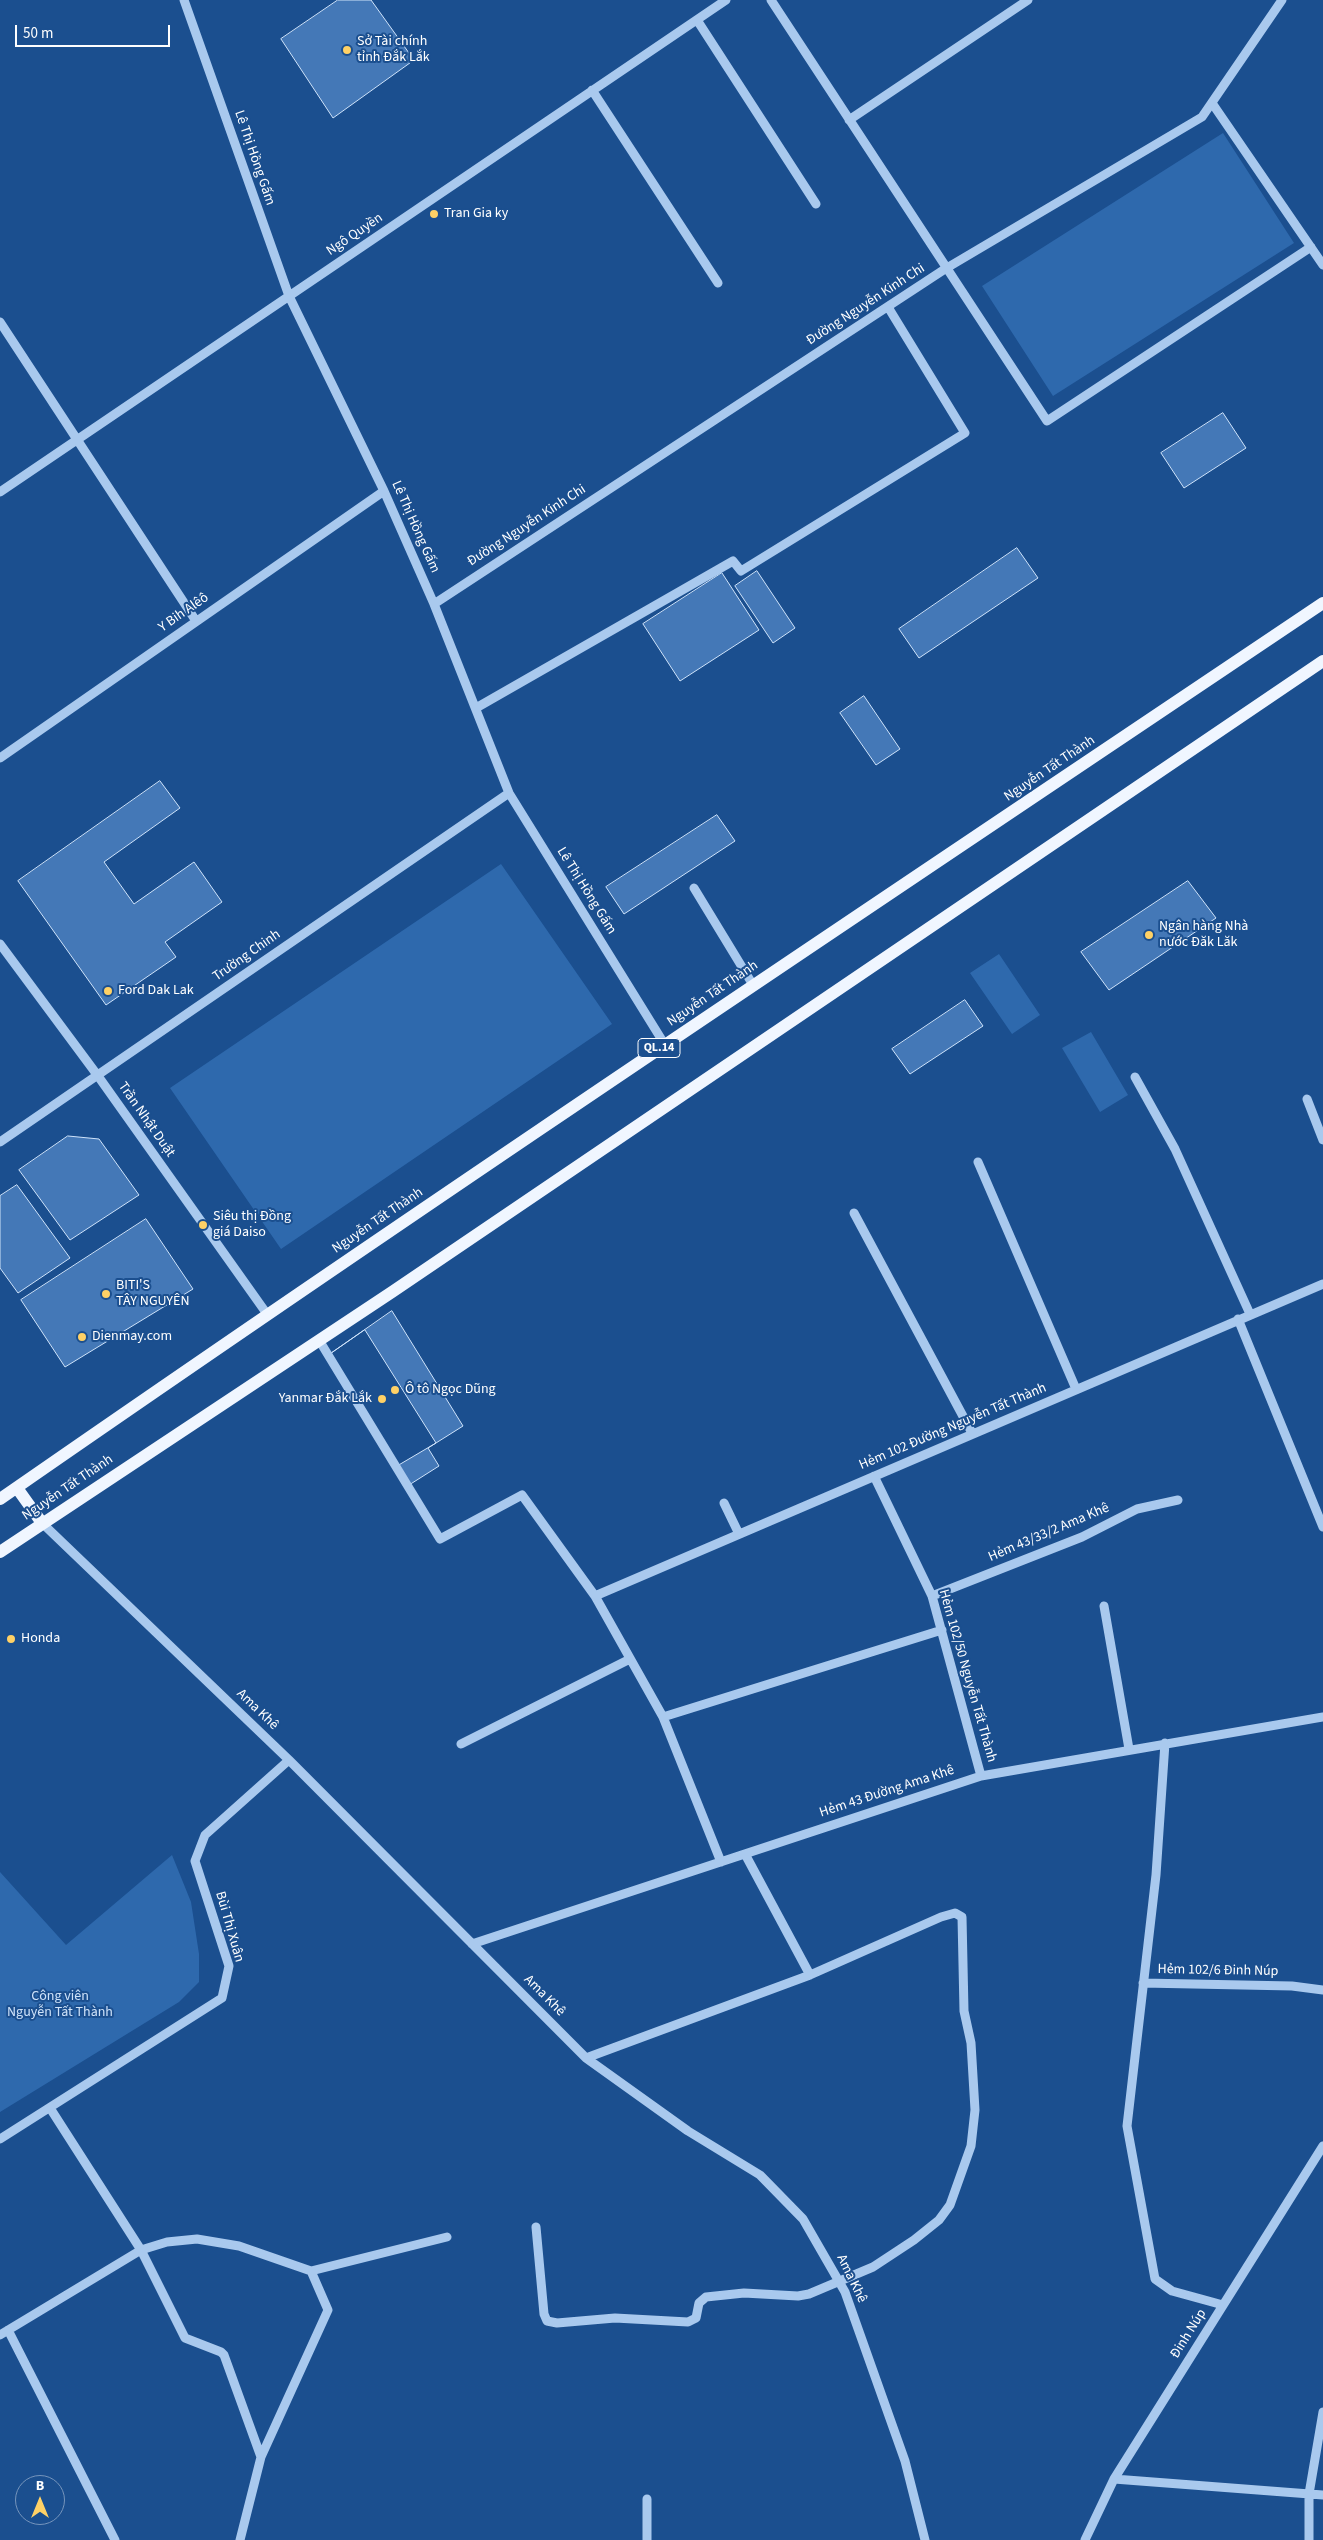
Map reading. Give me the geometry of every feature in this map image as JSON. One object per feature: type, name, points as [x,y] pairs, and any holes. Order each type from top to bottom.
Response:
[{"type":"main road","name":"Nguyễn Tất Thành","points":[[0,1499],[267,1314],[1323,603]]},
{"type":"main road","name":"Nguyễn Tất Thành","points":[[0,1552],[319,1340],[1323,661]]},
{"type":"main road","points":[[17,1488],[42,1523]]},
{"type":"street","name":"Lê Thị Hồng Gấm","points":[[184,0],[288,296],[384,491],[434,604],[509,793],[665,1045]]},
{"type":"street","name":"Ngô Quyền","points":[[0,492],[726,0]]},
{"type":"street","points":[[771,0],[945,269],[1047,421],[1311,247]]},
{"type":"street","points":[[849,120],[1028,0]]},
{"type":"street","name":"Đường Nguyễn Kinh Chi","points":[[434,604],[945,269],[1202,118],[1282,0]]},
{"type":"street","points":[[697,20],[816,204]]},
{"type":"street","points":[[592,90],[718,283]]},
{"type":"street","points":[[1212,103],[1323,265]]},
{"type":"street","points":[[476,708],[733,560],[741,571],[965,433],[888,307]]},
{"type":"street","points":[[0,322],[196,622]]},
{"type":"street","name":"Y Bih Alêô","points":[[0,758],[384,491]]},
{"type":"street","name":"Trường Chinh","points":[[0,1142],[509,793]]},
{"type":"street","points":[[694,888],[754,985]]},
{"type":"street","name":"Trần Nhật Duật","points":[[0,944],[98,1076],[267,1314]]},
{"type":"street","points":[[1135,1077],[1175,1149],[1250,1314]]},
{"type":"street","points":[[1307,1099],[1323,1140]]},
{"type":"street","points":[[978,1162],[1076,1389]]},
{"type":"street","points":[[854,1214],[972,1433]]},
{"type":"street","name":"Hẻm 102 Đường Nguyễn Tất Thành","points":[[595,1596],[1323,1284]]},
{"type":"street","points":[[1238,1319],[1323,1528]]},
{"type":"street","points":[[319,1340],[440,1539],[522,1494],[595,1596],[663,1717],[721,1862]]},
{"type":"street","name":"Hẻm 102/50 Nguyễn Tất Thành","points":[[874,1476],[932,1596],[981,1776]]},
{"type":"street","name":"Hẻm 43/33/2 Ama Khê","points":[[932,1596],[1082,1537],[1137,1509],[1178,1500]]},
{"type":"street","points":[[724,1504],[739,1534]]},
{"type":"street","name":"Ama Khê","points":[[42,1523],[288,1760],[586,2058],[688,2131],[760,2175],[803,2219],[845,2292],[905,2461],[924,2540]]},
{"type":"street","points":[[1104,1606],[1129,1749]]},
{"type":"street","points":[[663,1717],[942,1630]]},
{"type":"street","points":[[461,1744],[630,1658]]},
{"type":"street","name":"Hẻm 43 Đường Ama Khê","points":[[472,1944],[981,1776],[1323,1717]]},
{"type":"street","points":[[1165,1743],[1156,1875],[1127,2126],[1154,2279],[1172,2291],[1223,2305]]},
{"type":"street","name":"Bùi Thị Xuân","points":[[0,2139],[222,1998],[229,1966],[195,1861],[205,1835],[288,1760]]},
{"type":"street","points":[[745,1854],[810,1975]]},
{"type":"street","points":[[536,2227],[544,2314],[547,2321],[551,2323],[615,2318],[688,2322],[696,2318],[699,2303],[706,2298],[744,2293],[798,2296],[874,2267],[914,2240],[939,2220],[950,2205],[971,2146],[975,2110],[971,2043],[964,2011],[962,1917],[956,1913],[941,1917],[810,1975],[586,2058]]},
{"type":"street","name":"Hẻm 102/6 Đinh Núp","points":[[1143,1983],[1292,1986],[1323,1990]]},
{"type":"street","points":[[50,2108],[141,2250],[185,2338],[221,2352],[224,2355],[261,2457]]},
{"type":"street","name":"Đinh Núp","points":[[1085,2540],[1114,2479],[1323,2146]]},
{"type":"street","points":[[115,2540],[4,2332],[141,2250],[166,2242],[197,2239],[239,2246],[311,2271],[447,2237]]},
{"type":"street","points":[[240,2540],[261,2457],[328,2310],[311,2271]]},
{"type":"street","points":[[1309,2540],[1310,2494],[1323,2412]]},
{"type":"street","points":[[1114,2479],[1323,2495]]},
{"type":"street","points":[[646,2500],[647,2540]]},
{"type":"green space","points":[[1223,133],[1294,243],[1053,396],[982,286]]},
{"type":"green space","points":[[501,864],[612,1024],[281,1249],[170,1088]]},
{"type":"green space","points":[[999,954],[1040,1015],[1012,1034],[970,973]]},
{"type":"green space","points":[[1091,1032],[1128,1095],[1100,1112],[1062,1048]]},
{"type":"green space","name":"Công viên Nguyễn Tất Thành","points":[[172,1855],[191,1902],[199,1954],[199,1982],[179,2002],[0,2112],[0,1872],[66,1945]]},
{"type":"building","name":"Sở Tài chính tỉnh Đắk Lắk","points":[[338,0],[371,0],[414,60],[333,118],[281,39]]},
{"type":"building","points":[[1223,413],[1246,448],[1184,488],[1161,453]]},
{"type":"building","points":[[1017,548],[1038,578],[919,658],[899,629]]},
{"type":"building","points":[[757,571],[795,628],[773,643],[735,586]]},
{"type":"building","points":[[722,573],[759,630],[680,681],[643,624]]},
{"type":"building","points":[[864,696],[900,749],[876,765],[840,713]]},
{"type":"building","points":[[160,781],[180,808],[104,862],[134,904],[194,862],[222,902],[165,942],[176,957],[106,1005],[18,881]]},
{"type":"building","points":[[717,815],[735,841],[624,914],[606,887]]},
{"type":"building","name":"Ngân hàng Nhà nước Đăk Lăk","points":[[1188,881],[1216,918],[1109,990],[1081,952]]},
{"type":"building","points":[[965,1000],[983,1026],[910,1074],[892,1049]]},
{"type":"building","points":[[68,1136],[99,1139],[139,1195],[70,1240],[19,1170]]},
{"type":"building","points":[[17,1185],[70,1258],[18,1293],[0,1268],[0,1196]]},
{"type":"building","name":"BITI'S TÂY NGUYÊN","points":[[146,1219],[193,1289],[65,1367],[21,1300]]},
{"type":"building","name":"Ô tô Ngọc Dũng","points":[[392,1311],[463,1426],[428,1448],[439,1466],[409,1485],[329,1355]]},
{"type":"building","name":"Yanmar Đắk Lắk","points":[[365,1330],[436,1443],[397,1466],[329,1355]]},
{"type":"place","name":"Sở Tài chính tỉnh Đắk Lắk","points":[[347,50]]},
{"type":"place","name":"Tran Gia ky","points":[[434,214]]},
{"type":"place","name":"Ngân hàng Nhà nước Đăk Lăk","points":[[1149,935]]},
{"type":"place","name":"Ford Dak Lak","points":[[108,991]]},
{"type":"place","name":"Siêu thị Đồng giá Daiso","points":[[203,1225]]},
{"type":"place","name":"BITI'S TÂY NGUYÊN","points":[[106,1294]]},
{"type":"place","name":"Dienmay.com","points":[[82,1337]]},
{"type":"place","name":"Ô tô Ngọc Dũng","points":[[395,1390]]},
{"type":"place","name":"Yanmar Đắk Lắk","points":[[382,1399]]},
{"type":"place","name":"Honda","points":[[11,1639]]}]
